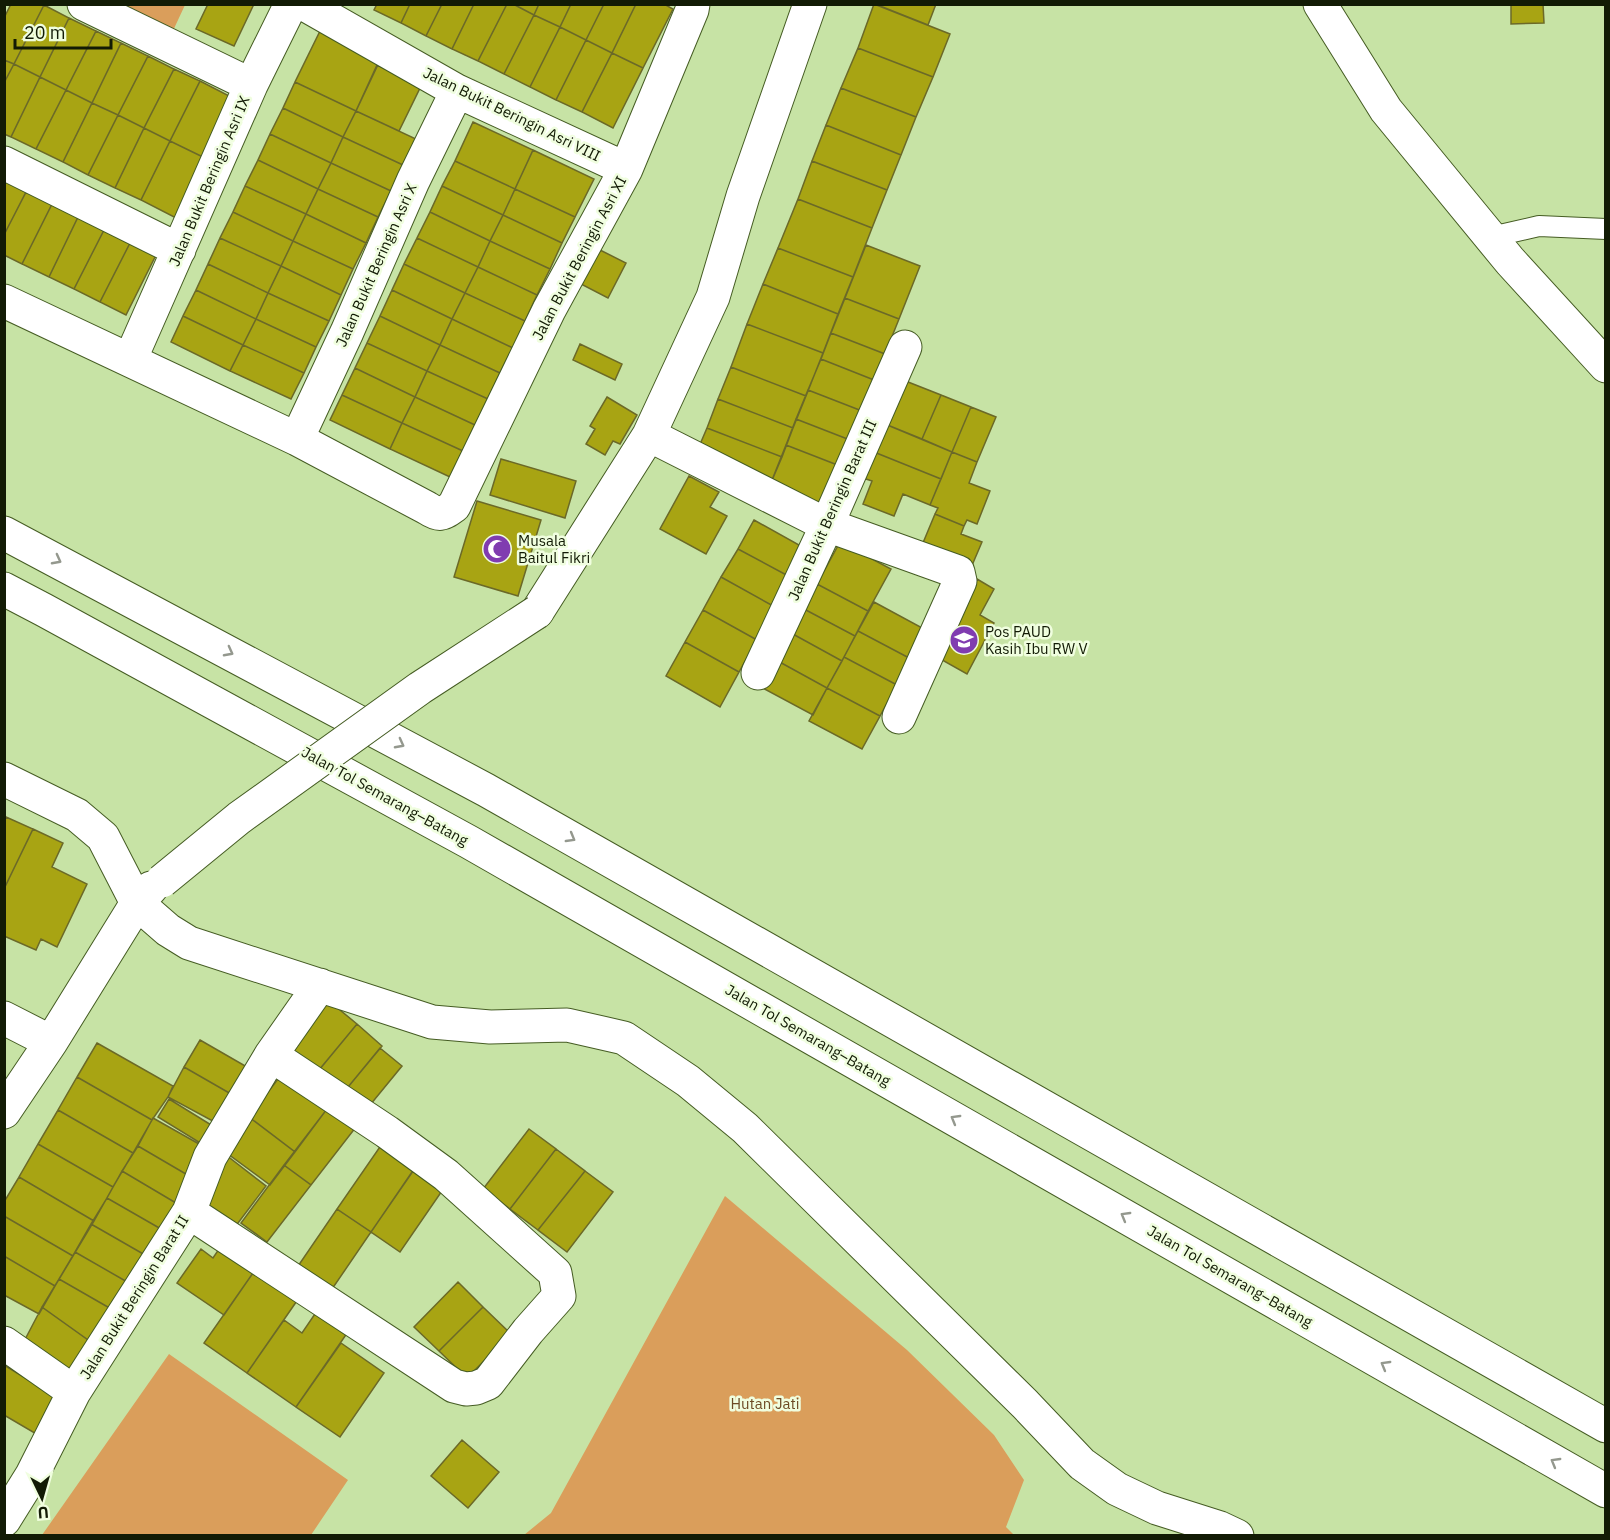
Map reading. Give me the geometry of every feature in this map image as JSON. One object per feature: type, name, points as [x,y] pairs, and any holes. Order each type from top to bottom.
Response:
[{"type":"main road","points":[[84,4],[250,85]]},
{"type":"main road","name":"Jalan Bukit Beringin Asri IX","points":[[130,360],[250,85],[291,4]]},
{"type":"main road","name":"Jalan Bukit Beringin Asri VIII","points":[[304,4],[457,91],[626,169]]},
{"type":"main road","points":[[4,1112],[51,1042],[137,903],[150,889],[238,818],[420,688],[537,612],[649,435],[713,297],[743,196],[810,4]]},
{"type":"main road","points":[[1320,4],[1386,110],[1510,261],[1605,366]]},
{"type":"main road","name":"Jalan Bukit Beringin Asri XI","points":[[297,439],[435,514],[444,513],[454,506],[549,310],[626,169],[689,6]]},
{"type":"main road","name":"Jalan Bukit Beringin Asri X","points":[[297,439],[413,181],[457,91]]},
{"type":"main road","points":[[4,164],[179,250]]},
{"type":"main road","points":[[4,301],[297,439]]},
{"type":"main road","name":"Jalan Bukit Beringin Barat III","points":[[758,673],[827,525],[905,347]]},
{"type":"main road","points":[[649,435],[827,525],[958,572],[960,581],[899,717]]},
{"type":"main road","points":[[4,533],[486,790],[1605,1426]]},
{"type":"main road","name":"Jalan Tol Semarang–Batang","points":[[4,590],[54,615],[469,842],[1605,1491]]},
{"type":"main road","points":[[4,779],[77,815],[103,837],[137,903],[168,930],[189,943],[432,1022],[490,1027],[567,1024],[624,1038],[688,1080],[745,1128],[1025,1404],[1082,1464],[1117,1489],[1157,1508],[1220,1527],[1237,1536]]},
{"type":"main road","name":"Jalan Bukit Beringin Barat II","points":[[4,1520],[32,1475],[74,1392],[189,1212],[210,1157],[271,1055],[320,985]]},
{"type":"main road","points":[[4,1018],[51,1042]]},
{"type":"main road","points":[[189,1212],[454,1386],[466,1389],[488,1383],[528,1331],[559,1296],[555,1274],[446,1175],[387,1132],[271,1055]]},
{"type":"main road","name":"Jalan Bukit Beringin Barat II","points":[[4,1343],[74,1392]]},
{"type":"lane","points":[[1491,237],[1539,226],[1605,229]]},
{"type":"green space","points":[[108,5],[185,5],[171,35]]},
{"type":"green space","name":"Hutan Jati","points":[[725,1196],[907,1350],[994,1435],[1024,1480],[1006,1527],[1014,1535],[524,1535],[551,1513]]},
{"type":"green space","points":[[169,1354],[348,1480],[311,1535],[42,1535]]},
{"type":"building","points":[[11,4],[44,5],[14,64],[4,60],[4,18]]},
{"type":"building","points":[[208,4],[254,4],[234,46],[196,29]]},
{"type":"building","points":[[377,4],[410,4],[401,23],[374,10]]},
{"type":"building","points":[[410,4],[442,4],[426,36],[401,23]]},
{"type":"building","points":[[442,4],[474,4],[452,49],[426,36]]},
{"type":"building","points":[[474,4],[507,4],[478,61],[452,49]]},
{"type":"building","points":[[507,4],[513,4],[534,15],[504,74],[478,61]]},
{"type":"building","points":[[513,4],[539,4],[534,15]]},
{"type":"building","points":[[539,4],[571,4],[560,27],[534,15]]},
{"type":"building","points":[[571,4],[604,4],[586,40],[560,27]]},
{"type":"building","points":[[604,4],[636,4],[612,53],[586,40]]},
{"type":"building","points":[[636,4],[664,4],[673,9],[643,68],[612,53]]},
{"type":"building","points":[[874,4],[950,34],[933,77],[858,48]]},
{"type":"building","points":[[875,4],[936,4],[928,25]]},
{"type":"building","points":[[1511,4],[1543,4],[1544,23],[1511,24]]},
{"type":"building","points":[[44,5],[69,18],[40,77],[14,64]]},
{"type":"building","points":[[534,15],[560,27],[530,87],[504,74]]},
{"type":"building","points":[[69,18],[96,31],[66,90],[40,77]]},
{"type":"building","points":[[322,27],[382,56],[356,111],[295,82]]},
{"type":"building","points":[[560,27],[586,40],[556,100],[530,87]]},
{"type":"building","points":[[96,31],[121,43],[92,103],[66,90]]},
{"type":"building","points":[[586,40],[612,53],[582,112],[556,100]]},
{"type":"building","points":[[121,43],[148,56],[118,115],[92,103]]},
{"type":"building","points":[[858,48],[933,77],[916,117],[841,88]]},
{"type":"building","points":[[612,53],[643,68],[613,128],[582,112]]},
{"type":"building","points":[[148,56],[174,69],[144,128],[118,115]]},
{"type":"building","points":[[4,60],[14,64],[4,83]]},
{"type":"building","points":[[14,64],[40,77],[11,137],[4,134],[4,83]]},
{"type":"building","points":[[377,65],[421,86],[399,131],[356,111]]},
{"type":"building","points":[[174,69],[200,81],[170,141],[144,128]]},
{"type":"building","points":[[40,77],[66,90],[36,149],[11,137]]},
{"type":"building","points":[[200,81],[237,100],[207,159],[170,141]]},
{"type":"building","points":[[295,82],[356,111],[343,137],[283,108]]},
{"type":"building","points":[[841,88],[916,117],[901,155],[826,125]]},
{"type":"building","points":[[66,90],[92,103],[63,162],[36,149]]},
{"type":"building","points":[[92,103],[118,115],[88,175],[63,162]]},
{"type":"building","points":[[283,108],[343,137],[331,163],[270,134]]},
{"type":"building","points":[[356,111],[416,139],[403,165],[343,137]]},
{"type":"building","points":[[118,115],[144,128],[115,188],[88,175]]},
{"type":"building","points":[[473,122],[533,150],[515,189],[455,161]]},
{"type":"building","points":[[826,125],[901,155],[887,190],[812,161]]},
{"type":"building","points":[[144,128],[170,141],[141,200],[115,188]]},
{"type":"building","points":[[270,134],[331,163],[318,189],[258,160]]},
{"type":"building","points":[[343,137],[403,165],[391,191],[331,163]]},
{"type":"building","points":[[170,141],[207,159],[178,219],[141,200]]},
{"type":"building","points":[[533,150],[594,179],[575,217],[515,189]]},
{"type":"building","points":[[258,160],[318,189],[306,214],[245,186]]},
{"type":"building","points":[[455,161],[515,189],[503,215],[442,186]]},
{"type":"building","points":[[812,161],[887,190],[872,228],[798,199]]},
{"type":"building","points":[[331,163],[391,191],[378,217],[318,189]]},
{"type":"building","points":[[4,181],[26,192],[4,235]]},
{"type":"building","points":[[245,186],[306,214],[293,241],[233,212]]},
{"type":"building","points":[[442,186],[503,215],[490,241],[430,212]]},
{"type":"building","points":[[318,189],[378,217],[366,243],[306,214]]},
{"type":"building","points":[[515,189],[575,217],[562,243],[503,215]]},
{"type":"building","points":[[26,192],[52,204],[22,264],[4,255],[4,235]]},
{"type":"building","points":[[798,199],[872,228],[853,277],[778,248]]},
{"type":"building","points":[[52,204],[78,217],[49,277],[22,264]]},
{"type":"building","points":[[233,212],[293,241],[281,266],[220,238]]},
{"type":"building","points":[[430,212],[490,241],[478,267],[417,238]]},
{"type":"building","points":[[306,214],[366,243],[353,269],[293,241]]},
{"type":"building","points":[[503,215],[562,243],[550,269],[490,241]]},
{"type":"building","points":[[78,217],[104,230],[74,289],[49,277]]},
{"type":"building","points":[[104,230],[130,243],[100,302],[74,289]]},
{"type":"building","points":[[220,238],[281,266],[268,293],[208,264]]},
{"type":"building","points":[[417,238],[478,267],[465,293],[404,264]]},
{"type":"building","points":[[293,241],[353,269],[341,295],[281,266]]},
{"type":"building","points":[[490,241],[550,269],[537,295],[478,267]]},
{"type":"building","points":[[130,243],[156,255],[126,315],[100,302]]},
{"type":"building","points":[[866,245],[920,266],[899,319],[845,298]]},
{"type":"building","points":[[594,247],[626,263],[608,298],[577,282]]},
{"type":"building","points":[[778,248],[853,277],[838,314],[763,284]]},
{"type":"building","points":[[208,264],[268,293],[256,319],[196,290]]},
{"type":"building","points":[[404,264],[465,293],[452,319],[392,290]]},
{"type":"building","points":[[281,266],[341,295],[329,321],[268,293]]},
{"type":"building","points":[[478,267],[537,295],[525,321],[465,293]]},
{"type":"building","points":[[763,284],[838,314],[823,353],[747,324]]},
{"type":"building","points":[[196,290],[256,319],[243,345],[183,316]]},
{"type":"building","points":[[392,290],[452,319],[440,345],[380,316]]},
{"type":"building","points":[[268,293],[329,321],[316,347],[256,319]]},
{"type":"building","points":[[465,293],[525,321],[513,348],[452,319]]},
{"type":"building","points":[[845,298],[899,319],[885,354],[831,333]]},
{"type":"building","points":[[183,316],[243,345],[230,371],[171,342]]},
{"type":"building","points":[[380,316],[440,345],[427,371],[367,343]]},
{"type":"building","points":[[256,319],[316,347],[304,373],[243,345]]},
{"type":"building","points":[[452,319],[513,348],[500,373],[440,345]]},
{"type":"building","points":[[747,324],[823,353],[806,396],[731,367]]},
{"type":"building","points":[[831,333],[885,354],[874,380],[821,359]]},
{"type":"building","points":[[367,343],[427,371],[415,397],[355,368]]},
{"type":"building","points":[[580,344],[622,364],[615,380],[573,360]]},
{"type":"building","points":[[243,345],[304,373],[291,399],[230,371]]},
{"type":"building","points":[[440,345],[500,373],[488,399],[427,371]]},
{"type":"building","points":[[821,359],[874,380],[862,411],[808,390]]},
{"type":"building","points":[[731,367],[806,396],[793,428],[718,399]]},
{"type":"building","points":[[355,368],[415,397],[402,423],[342,395]]},
{"type":"building","points":[[427,371],[488,399],[475,425],[415,397]]},
{"type":"building","points":[[903,380],[941,395],[922,439],[885,424]]},
{"type":"building","points":[[808,390],[862,411],[850,440],[796,419]]},
{"type":"building","points":[[342,395],[402,423],[390,449],[330,420]]},
{"type":"building","points":[[941,395],[971,407],[952,452],[922,439]]},
{"type":"building","points":[[415,397],[475,425],[463,451],[402,423]]},
{"type":"building","points":[[607,397],[637,415],[620,444],[613,441],[605,455],[586,444],[595,429],[590,426]]},
{"type":"building","points":[[718,399],[793,428],[782,457],[707,428]]},
{"type":"building","points":[[971,407],[996,417],[977,462],[952,452]]},
{"type":"building","points":[[796,419],[850,440],[840,466],[786,445]]},
{"type":"building","points":[[402,423],[463,451],[450,477],[390,449]]},
{"type":"building","points":[[885,424],[952,452],[941,479],[874,452]]},
{"type":"building","points":[[707,428],[782,457],[770,485],[695,456]]},
{"type":"building","points":[[786,445],[840,466],[824,506],[770,485]]},
{"type":"building","points":[[874,452],[941,479],[930,505],[903,494],[894,516],[863,504],[872,481],[863,478]]},
{"type":"building","points":[[952,452],[977,462],[969,483],[990,491],[977,524],[967,520],[964,526],[935,514],[938,508],[930,505]]},
{"type":"building","points":[[501,459],[576,481],[565,518],[490,495]]},
{"type":"building","points":[[689,476],[719,492],[710,507],[727,516],[706,554],[660,529]]},
{"type":"building","name":"Musala Baitul Fikri","points":[[477,501],[541,520],[518,596],[454,577]]},
{"type":"building","points":[[935,514],[964,526],[961,534],[982,542],[970,570],[920,550]]},
{"type":"building","points":[[754,520],[808,550],[792,578],[738,549]]},
{"type":"building","points":[[840,542],[891,569],[868,611],[817,584]]},
{"type":"building","points":[[738,549],[792,578],[775,607],[721,577]]},
{"type":"building","points":[[721,577],[775,607],[757,640],[703,610]]},
{"type":"building","name":"Pos PAUD Kasih Ibu RW V","points":[[977,579],[994,589],[980,615],[994,623],[967,674],[935,656]]},
{"type":"building","points":[[817,584],[868,611],[855,636],[804,609]]},
{"type":"building","points":[[874,602],[926,630],[911,659],[858,631]]},
{"type":"building","points":[[804,609],[855,636],[842,661],[791,633]]},
{"type":"building","points":[[703,610],[757,640],[739,672],[685,642]]},
{"type":"building","points":[[858,631],[911,659],[897,685],[844,657]]},
{"type":"building","points":[[791,633],[842,661],[827,688],[776,660]]},
{"type":"building","points":[[685,642],[739,672],[720,707],[666,676]]},
{"type":"building","points":[[844,657],[897,685],[880,716],[827,688]]},
{"type":"building","points":[[776,660],[827,688],[813,715],[761,687]]},
{"type":"building","points":[[827,688],[880,716],[862,749],[809,721]]},
{"type":"building","points":[[6,817],[33,829],[4,889],[4,821]]},
{"type":"building","points":[[33,829],[63,843],[52,867],[87,884],[57,947],[41,939],[36,950],[4,936],[4,889]]},
{"type":"building","points":[[329,1001],[357,1024],[315,1075],[286,1052]]},
{"type":"building","points":[[357,1024],[382,1046],[344,1092],[319,1070]]},
{"type":"building","points":[[200,1040],[254,1071],[238,1098],[184,1067]]},
{"type":"building","points":[[97,1043],[173,1086],[152,1120],[77,1077]]},
{"type":"building","points":[[380,1048],[402,1066],[366,1110],[344,1092]]},
{"type":"building","points":[[184,1067],[238,1098],[222,1126],[168,1097]]},
{"type":"building","points":[[281,1075],[327,1109],[295,1152],[249,1117]]},
{"type":"building","points":[[77,1077],[152,1120],[133,1153],[58,1110]]},
{"type":"building","points":[[169,1099],[221,1131],[210,1149],[158,1117]]},
{"type":"building","points":[[327,1109],[356,1127],[311,1185],[284,1165]]},
{"type":"building","points":[[58,1110],[133,1153],[113,1187],[38,1144]]},
{"type":"building","points":[[249,1117],[295,1152],[270,1185],[224,1151]]},
{"type":"building","points":[[153,1118],[208,1149],[191,1177],[138,1146]]},
{"type":"building","points":[[529,1129],[556,1149],[510,1209],[483,1189]]},
{"type":"building","points":[[384,1141],[418,1164],[371,1232],[337,1209]]},
{"type":"building","points":[[38,1144],[113,1187],[94,1221],[19,1177]]},
{"type":"building","points":[[138,1146],[191,1177],[176,1203],[122,1171]]},
{"type":"building","points":[[556,1149],[585,1171],[538,1230],[510,1209]]},
{"type":"building","points":[[226,1155],[266,1186],[235,1227],[195,1197]]},
{"type":"building","points":[[284,1165],[311,1185],[267,1242],[241,1223]]},
{"type":"building","points":[[414,1169],[444,1188],[400,1252],[371,1232]]},
{"type":"building","points":[[122,1171],[176,1203],[161,1229],[107,1198]]},
{"type":"building","points":[[585,1171],[613,1192],[567,1252],[538,1230]]},
{"type":"building","points":[[19,1177],[94,1221],[73,1256],[4,1216],[4,1202]]},
{"type":"building","points":[[107,1198],[161,1229],[145,1255],[91,1224]]},
{"type":"building","points":[[337,1209],[371,1232],[330,1292],[296,1269]]},
{"type":"building","points":[[4,1216],[73,1256],[55,1286],[4,1256]]},
{"type":"building","points":[[91,1224],[145,1255],[129,1283],[75,1252]]},
{"type":"building","points":[[201,1249],[213,1258],[219,1249],[253,1273],[224,1315],[177,1283]]},
{"type":"building","points":[[75,1252],[129,1283],[113,1310],[59,1279]]},
{"type":"building","points":[[4,1256],[55,1286],[39,1314],[4,1295]]},
{"type":"building","points":[[253,1273],[301,1295],[247,1373],[204,1343]]},
{"type":"building","points":[[59,1279],[113,1310],[95,1345],[42,1307]]},
{"type":"building","points":[[458,1282],[483,1307],[439,1351],[414,1327]]},
{"type":"building","points":[[42,1307],[95,1345],[70,1387],[20,1349]]},
{"type":"building","points":[[483,1307],[511,1334],[467,1378],[439,1351]]},
{"type":"building","points":[[319,1308],[350,1329],[296,1407],[247,1373],[284,1320],[302,1333]]},
{"type":"building","points":[[341,1343],[384,1373],[340,1437],[296,1407]]},
{"type":"building","points":[[4,1365],[60,1399],[38,1435],[4,1415]]},
{"type":"building","points":[[462,1440],[499,1472],[468,1508],[431,1476]]},
{"type":"place","name":"Musala Baitul Fikri","points":[[497,549]]},
{"type":"place","name":"Pos PAUD Kasih Ibu RW V","points":[[964,640]]}]
